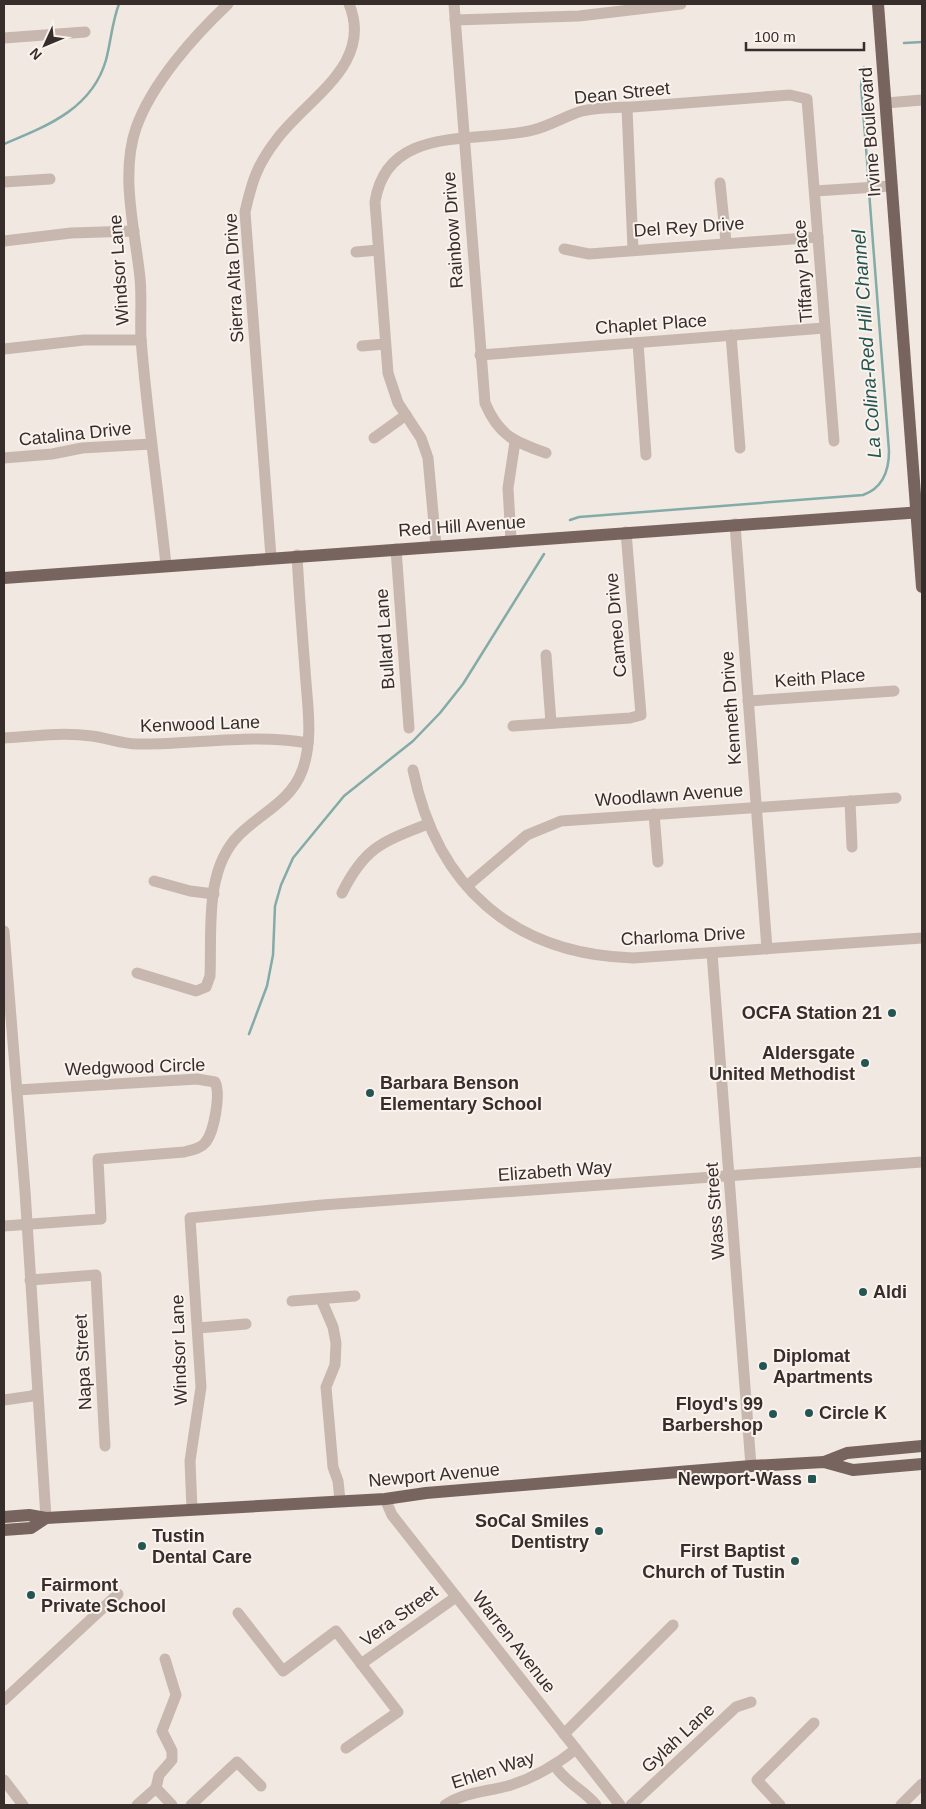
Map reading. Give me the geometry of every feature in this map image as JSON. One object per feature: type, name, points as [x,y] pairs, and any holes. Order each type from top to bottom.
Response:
[{"type":"main road","name":"Irvine Boulevard","points":[[878,4],[919,512],[922,588]]},
{"type":"main road","name":"Red Hill Avenue","points":[[4,578],[271,557],[919,512]]},
{"type":"main road","name":"Newport Avenue","points":[[4,1517],[29,1515],[46,1518],[385,1498],[433,1492],[750,1466],[824,1462],[847,1453],[922,1446]]},
{"type":"main road","name":"Newport Avenue","points":[[824,1462],[853,1470],[922,1464]]},
{"type":"main road","name":"Newport Avenue","points":[[4,1530],[30,1528],[46,1518]]},
{"type":"street","name":"Windsor Lane","points":[[166,565],[151,444],[141,340],[140,281],[134,231],[130,160],[136,127],[147,106],[176,60],[228,4]]},
{"type":"street","name":"Sierra Alta Drive","points":[[271,557],[245,212],[253,176],[277,138],[333,78],[352,50],[356,34],[355,16],[350,4]]},
{"type":"street","name":"Rainbow Drive","points":[[454,4],[485,403],[497,426],[515,442],[546,453]]},
{"type":"street","points":[[455,20],[579,16],[681,4]]},
{"type":"street","points":[[4,38],[85,32]]},
{"type":"street","name":"Dean Street","points":[[378,250],[375,202],[378,188],[391,167],[403,155],[419,147],[441,140],[533,130],[583,111],[790,95],[807,98]]},
{"type":"street","name":"Tiffany Place","points":[[807,98],[834,441]]},
{"type":"street","points":[[886,103],[922,100]]},
{"type":"street","points":[[627,108],[631,163],[633,249]]},
{"type":"street","points":[[4,182],[50,179]]},
{"type":"street","points":[[720,183],[726,242]]},
{"type":"street","points":[[815,191],[892,186]]},
{"type":"street","points":[[4,241],[71,233],[134,231]]},
{"type":"street","name":"Del Rey Drive","points":[[564,249],[589,254],[633,249],[818,236]]},
{"type":"street","points":[[356,252],[378,250],[385,344],[391,389],[421,438],[428,458],[436,546]]},
{"type":"street","name":"Chaplet Place","points":[[480,355],[824,328]]},
{"type":"street","points":[[732,335],[740,448]]},
{"type":"street","points":[[4,349],[84,340],[141,340]]},
{"type":"street","points":[[638,343],[646,455]]},
{"type":"street","points":[[362,346],[385,344]]},
{"type":"street","points":[[374,438],[406,415]]},
{"type":"street","points":[[511,540],[508,488],[515,442]]},
{"type":"street","name":"Catalina Drive","points":[[4,458],[36,456],[82,448],[151,444]]},
{"type":"street","name":"Kenneth Drive","points":[[735,524],[766,949]]},
{"type":"street","name":"Cameo Drive","points":[[551,723],[630,718],[641,715],[626,532]]},
{"type":"street","name":"Bullard Lane","points":[[396,549],[409,728]]},
{"type":"street","points":[[137,973],[196,991],[206,987],[210,976],[214,894],[218,866],[226,851],[239,835],[278,805],[301,773],[308,743],[309,728],[297,556]]},
{"type":"street","points":[[513,726],[551,723],[546,655]]},
{"type":"street","name":"Keith Place","points":[[748,701],[894,690]]},
{"type":"street","name":"Kenwood Lane","points":[[4,738],[62,734],[92,736],[134,744],[179,744],[258,738],[308,743]]},
{"type":"street","points":[[413,770],[428,824],[446,858],[467,886]]},
{"type":"street","name":"Woodlawn Avenue","points":[[467,886],[521,839],[548,825],[575,819],[896,798]]},
{"type":"street","points":[[850,801],[852,846]]},
{"type":"street","points":[[654,814],[658,862]]},
{"type":"street","points":[[342,893],[353,872],[370,852],[387,840],[428,824]]},
{"type":"street","points":[[154,880],[190,891],[214,894]]},
{"type":"street","name":"Charloma Drive","points":[[467,886],[495,913],[525,932],[561,948],[583,954],[633,958],[922,938]]},
{"type":"street","points":[[4,931],[17,1090],[46,1518]]},
{"type":"street","name":"Wass Street","points":[[712,953],[750,1466]]},
{"type":"street","name":"Wedgwood Circle","points":[[17,1090],[197,1079],[215,1082],[218,1089],[212,1129],[206,1142],[197,1149],[184,1152],[98,1159],[101,1219],[26,1224]]},
{"type":"street","name":"Elizabeth Way","points":[[190,1218],[322,1205],[922,1162]]},
{"type":"street","name":"Windsor Lane","points":[[190,1218],[202,1387],[190,1461],[192,1510]]},
{"type":"street","points":[[4,1226],[26,1224]]},
{"type":"street","name":"Napa Street","points":[[30,1280],[96,1275],[105,1446]]},
{"type":"street","points":[[292,1300],[355,1296]]},
{"type":"street","points":[[321,1299],[333,1327],[336,1343],[335,1365],[326,1387],[333,1467],[338,1481],[340,1500]]},
{"type":"street","points":[[198,1328],[246,1324]]},
{"type":"street","points":[[4,1393],[37,1393]]},
{"type":"street","points":[[4,1400],[32,1396],[37,1393]]},
{"type":"street","name":"Warren Avenue","points":[[385,1498],[392,1515],[620,1805]]},
{"type":"street","points":[[4,1700],[118,1594]]},
{"type":"street","name":"Vera Street","points":[[361,1664],[456,1597]]},
{"type":"street","points":[[238,1613],[283,1671],[336,1631],[398,1712],[346,1748]]},
{"type":"street","points":[[564,1734],[673,1625]]},
{"type":"street","points":[[137,1805],[156,1788],[159,1775],[172,1760],[172,1751],[162,1731],[176,1695],[165,1659]]},
{"type":"street","name":"Gylah Lane","points":[[632,1805],[736,1707],[751,1702]]},
{"type":"street","points":[[780,1805],[756,1780],[814,1723]]},
{"type":"street","name":"Ehlen Way","points":[[445,1805],[465,1794],[511,1785],[555,1766],[576,1749]]},
{"type":"street","points":[[191,1805],[237,1762],[262,1786]]},
{"type":"street","points":[[555,1766],[564,1778],[589,1796],[596,1805]]},
{"type":"street","points":[[4,1780],[23,1805]]},
{"type":"street","points":[[901,1805],[922,1784]]},
{"type":"street","points":[[156,1788],[172,1805]]},
{"type":"street","points":[[465,1794],[470,1805]]},
{"type":"waterway","points":[[4,144],[66,114],[90,91],[99,77],[106,60],[119,4]]},
{"type":"waterway","name":"La Colina-Red Hill Channel","points":[[904,43],[922,42]]},
{"type":"waterway","name":"La Colina-Red Hill Channel","points":[[864,67],[861,86],[869,185]]},
{"type":"waterway","name":"La Colina-Red Hill Channel","points":[[570,520],[579,517],[863,495],[876,488],[884,478],[888,465],[889,451],[869,191]]},
{"type":"waterway","name":"La Colina-Red Hill Channel","points":[[249,1034],[267,986],[273,955],[275,906],[281,885],[293,858],[344,796],[413,741],[440,713],[463,684],[544,554]]},
{"type":"place","name":"OCFA Station 21","points":[[892,1013]]},
{"type":"place","name":"Aldersgate United Methodist","points":[[865,1063]]},
{"type":"place","name":"Barbara Benson Elementary School","points":[[370,1093]]},
{"type":"place","name":"Aldi","points":[[863,1292]]},
{"type":"place","name":"Diplomat Apartments","points":[[763,1366]]},
{"type":"place","name":"Circle K","points":[[809,1413]]},
{"type":"place","name":"Floyd's 99 Barbershop","points":[[773,1414]]},
{"type":"place","name":"Newport-Wass","points":[[812,1479]]},
{"type":"place","name":"SoCal Smiles Dentistry","points":[[599,1531]]},
{"type":"place","name":"Tustin Dental Care","points":[[142,1546]]},
{"type":"place","name":"First Baptist Church of Tustin","points":[[795,1561]]},
{"type":"place","name":"Fairmont Private School","points":[[31,1595]]}]
